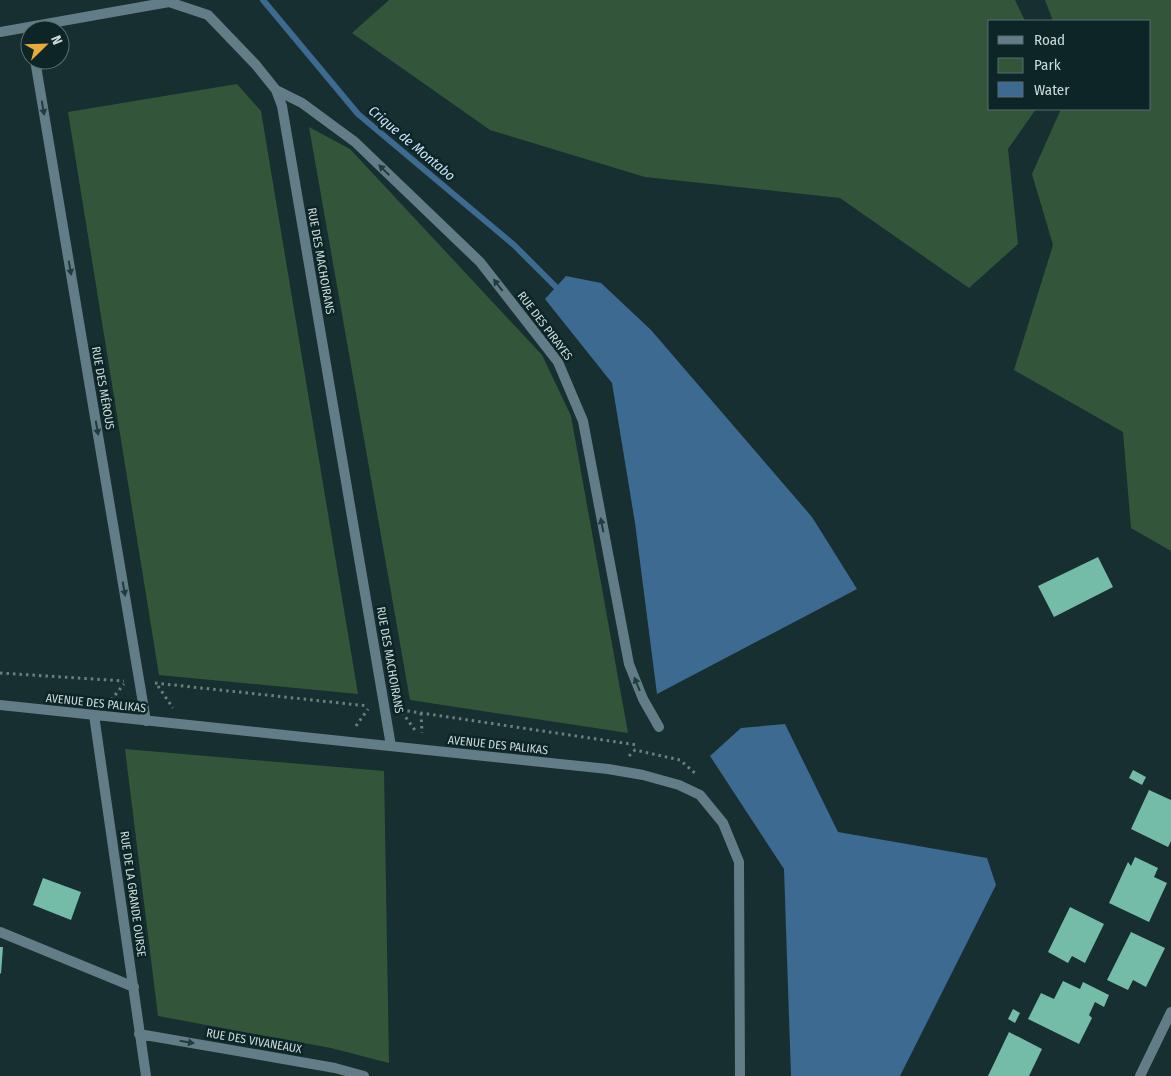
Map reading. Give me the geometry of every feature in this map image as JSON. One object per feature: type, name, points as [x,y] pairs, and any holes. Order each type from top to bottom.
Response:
[{"type":"street","name":"RUE DES MACHOIRANS","points":[[70,22],[169,2],[208,15],[256,65],[276,90],[284,116],[391,746]]},
{"type":"street","name":"RUE DES MACHOIRANS","points":[[0,32],[20,31]]},
{"type":"street","name":"RUE DES MÉROUS","points":[[37,70],[146,721]]},
{"type":"street","name":"RUE DES PIRAYES","points":[[276,90],[302,103],[355,142],[480,262],[558,362],[582,421],[629,664],[643,699],[659,727]]},
{"type":"street","name":"AVENUE DES PALIKAS","points":[[0,705],[616,771],[679,785],[700,795],[723,823],[739,862],[740,1076]]},
{"type":"street","name":"RUE DE LA GRANDE OURSE","points":[[94,715],[146,1076]]},
{"type":"street","points":[[0,932],[134,987]]},
{"type":"street","points":[[1140,1076],[1171,1012]]},
{"type":"street","name":"RUE DES VIVANEAUX","points":[[139,1034],[336,1068],[364,1076]]},
{"type":"path","points":[[0,673],[126,681]]},
{"type":"path","points":[[155,683],[369,706]]},
{"type":"path","points":[[401,710],[637,745]]},
{"type":"path","points":[[421,713],[422,739]]},
{"type":"path","points":[[635,750],[654,754]]},
{"type":"green space","points":[[389,0],[1015,0],[1025,20],[988,20],[988,110],[1035,110],[1008,149],[1018,244],[969,288],[840,198],[645,177],[490,130],[352,33]]},
{"type":"green space","points":[[1045,0],[1171,0],[1171,551],[1131,528],[1123,432],[1014,370],[1053,245],[1032,174],[1061,110],[1151,110],[1151,20],[1053,20]]},
{"type":"green space","points":[[237,84],[261,111],[358,694],[159,675],[68,112]]},
{"type":"green space","points":[[309,127],[350,149],[542,355],[571,416],[628,733],[410,700]]},
{"type":"green space","points":[[125,749],[384,771],[389,1063],[331,1048],[158,1016]]},
{"type":"water","points":[[566,276],[601,283],[651,330],[812,517],[857,589],[657,694],[635,523],[612,383],[545,299]]},
{"type":"water","points":[[785,724],[838,832],[987,858],[996,885],[900,1076],[791,1076],[784,869],[710,756],[741,728]]},
{"type":"building","points":[[1098,557],[1113,587],[1054,617],[1038,586]]},
{"type":"building","points":[[1133,770],[1146,777],[1142,785],[1129,778]]},
{"type":"building","points":[[1149,790],[1171,800],[1171,841],[1168,847],[1131,829]]},
{"type":"building","points":[[1135,857],[1158,868],[1154,877],[1167,883],[1149,922],[1109,903],[1128,862],[1131,866]]},
{"type":"building","points":[[43,878],[81,892],[71,920],[33,905]]},
{"type":"building","points":[[1070,907],[1104,924],[1085,963],[1072,956],[1068,963],[1048,952]]},
{"type":"building","points":[[1131,932],[1165,948],[1146,987],[1133,980],[1128,990],[1107,980]]},
{"type":"building","points":[[0,947],[3,947],[1,974],[0,973]]},
{"type":"building","points":[[1063,981],[1080,989],[1083,982],[1109,995],[1104,1007],[1095,1002],[1089,1015],[1092,1018],[1079,1044],[1028,1019],[1041,993],[1054,999]]},
{"type":"building","points":[[1013,1009],[1020,1013],[1015,1023],[1008,1019]]},
{"type":"building","points":[[1009,1032],[1042,1049],[1029,1076],[988,1076]]},
{"type":"waterway","name":"Crique de Montabo","points":[[263,0],[358,114],[514,245],[561,292]]}]
